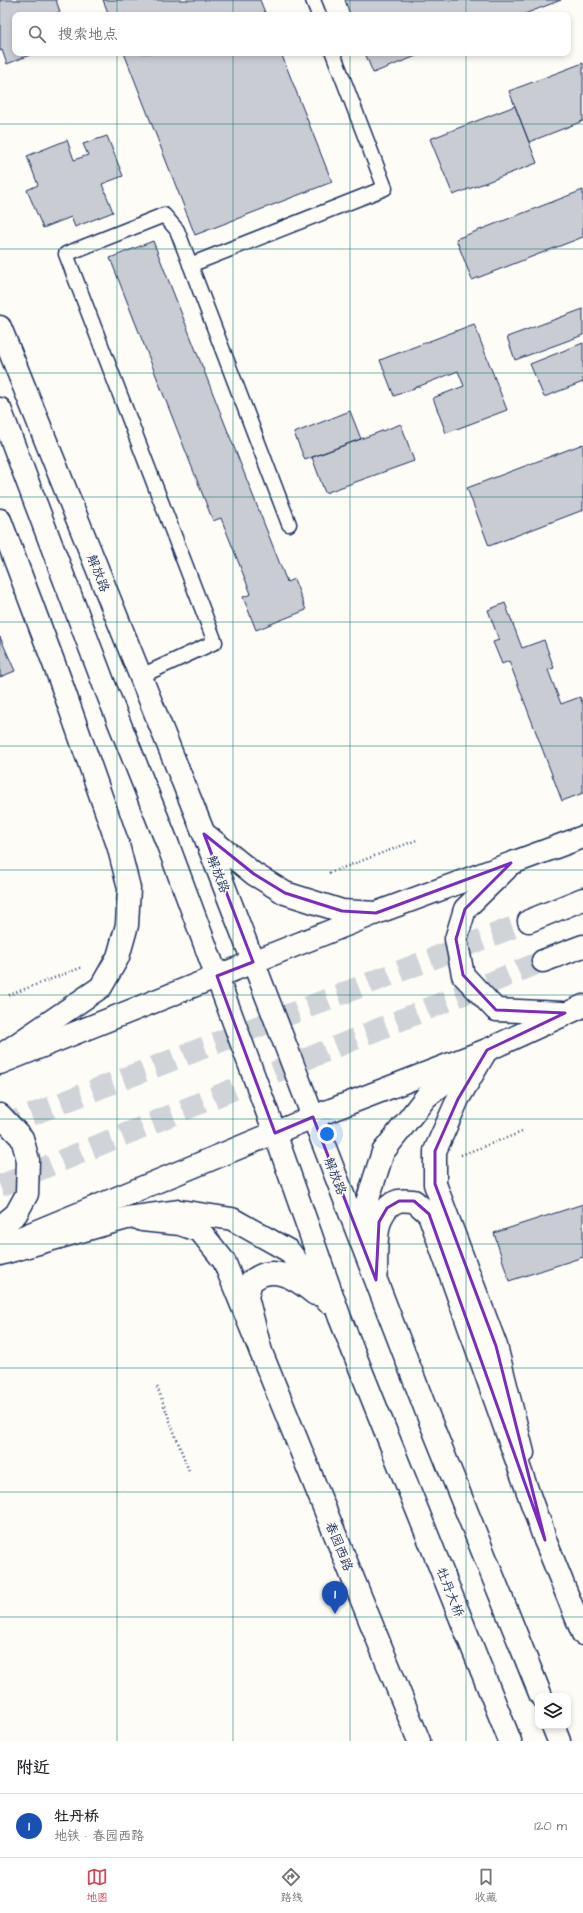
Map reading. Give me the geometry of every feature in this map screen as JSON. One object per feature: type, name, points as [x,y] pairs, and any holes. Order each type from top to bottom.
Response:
[{"type":"main road","name":"解放路","points":[[0,327],[142,676],[431,1423],[540,1693]]},
{"type":"main road","points":[[0,409],[217,976],[275,1133],[340,1318]]},
{"type":"main road","points":[[0,520],[59,677],[118,845],[129,888],[127,925],[118,957],[101,987],[0,1056]]},
{"type":"main road","points":[[204,834],[254,874],[285,893],[342,911],[376,913]]},
{"type":"main road","points":[[0,1063],[376,913],[583,837]]},
{"type":"main road","points":[[511,864],[465,909],[456,939],[463,974],[496,1010],[574,1009]]},
{"type":"main road","points":[[529,921],[583,899]]},
{"type":"main road","points":[[543,962],[583,946]]},
{"type":"main road","points":[[0,1246],[313,1117],[487,1050],[574,1009]]},
{"type":"main road","points":[[376,1280],[366,1205],[383,1152],[426,1097],[487,1050]]},
{"type":"main road","points":[[487,1050],[458,1099],[435,1151],[435,1184],[496,1346],[545,1540]]},
{"type":"main road","points":[[0,1115],[22,1138],[28,1160],[27,1194],[16,1214],[0,1227]]},
{"type":"main road","points":[[376,1280],[379,1222],[387,1208],[399,1201],[414,1201],[429,1214],[545,1540],[583,1634]]},
{"type":"main road","points":[[0,1254],[127,1218],[180,1211],[232,1220],[289,1251],[340,1318]]},
{"type":"main road","points":[[127,1218],[180,1224],[200,1231],[224,1261],[261,1352]]},
{"type":"main road","points":[[261,1352],[247,1297],[251,1281],[265,1273],[281,1274],[305,1285],[340,1318]]},
{"type":"main road","name":"牡丹大桥","points":[[340,1318],[392,1444],[510,1741]]},
{"type":"main road","name":"春园西路","points":[[261,1352],[419,1741]]},
{"type":"main road","points":[[554,1729],[559,1741]]},
{"type":"lane","points":[[313,0],[318,12]]},
{"type":"lane","points":[[190,264],[385,188],[334,56]]},
{"type":"lane","points":[[142,676],[215,642],[66,254],[164,215],[177,230],[289,524]]},
{"type":"path","points":[[328,874],[417,840]]},
{"type":"path","points":[[9,995],[89,965]]},
{"type":"path","points":[[456,1157],[522,1132]]},
{"type":"path","points":[[157,1387],[189,1472]]},
{"type":"highlighted area","points":[[204,834],[254,874],[285,893],[342,911],[376,913],[511,863],[465,909],[456,939],[463,975],[496,1010],[565,1013],[487,1050],[458,1099],[435,1151],[435,1184],[496,1346],[545,1540],[429,1214],[414,1201],[399,1201],[387,1208],[379,1222],[376,1280],[313,1117],[275,1133],[217,976],[253,962]]},
{"type":"building","points":[[0,0],[56,0],[60,12],[12,12],[12,56],[27,56],[7,64],[2,50],[0,51]]},
{"type":"building","points":[[103,0],[260,0],[265,12],[108,12]]},
{"type":"building","points":[[345,0],[561,0],[530,12],[349,12]]},
{"type":"building","points":[[125,56],[282,56],[332,182],[195,235]]},
{"type":"building","points":[[366,56],[416,56],[373,73]]},
{"type":"building","points":[[583,63],[583,121],[529,142],[509,91]]},
{"type":"building","points":[[515,106],[537,163],[453,195],[430,139]]},
{"type":"building","points":[[107,136],[123,176],[102,184],[113,212],[75,227],[71,217],[43,228],[27,190],[38,185],[27,156],[67,140],[74,160],[88,155],[83,144]]},
{"type":"building","points":[[583,190],[583,237],[472,280],[456,239]]},
{"type":"building","points":[[153,241],[287,582],[294,579],[306,610],[256,630],[243,597],[251,594],[221,518],[213,521],[110,258]]},
{"type":"building","points":[[583,309],[583,335],[515,360],[507,337]]},
{"type":"building","points":[[474,324],[507,410],[446,433],[433,398],[464,386],[458,371],[394,396],[380,360]]},
{"type":"building","points":[[583,343],[583,382],[544,397],[530,364]]},
{"type":"building","points":[[350,411],[361,439],[305,460],[294,433]]},
{"type":"building","points":[[401,424],[414,461],[325,493],[312,457]]},
{"type":"building","points":[[583,444],[583,510],[489,546],[467,488]]},
{"type":"building","points":[[505,603],[522,648],[544,640],[554,668],[548,670],[561,704],[580,697],[583,705],[583,793],[562,801],[509,661],[502,664],[493,642],[499,640],[488,610]]},
{"type":"building","points":[[0,637],[15,671],[0,677]]},
{"type":"building","points":[[583,1204],[583,1257],[509,1281],[494,1233]]},
{"type":"tunnel","points":[[0,1127],[529,921]]},
{"type":"tunnel","points":[[0,1186],[543,961]]},
{"type":"place","name":"牡丹桥","points":[[335,1614]]}]
